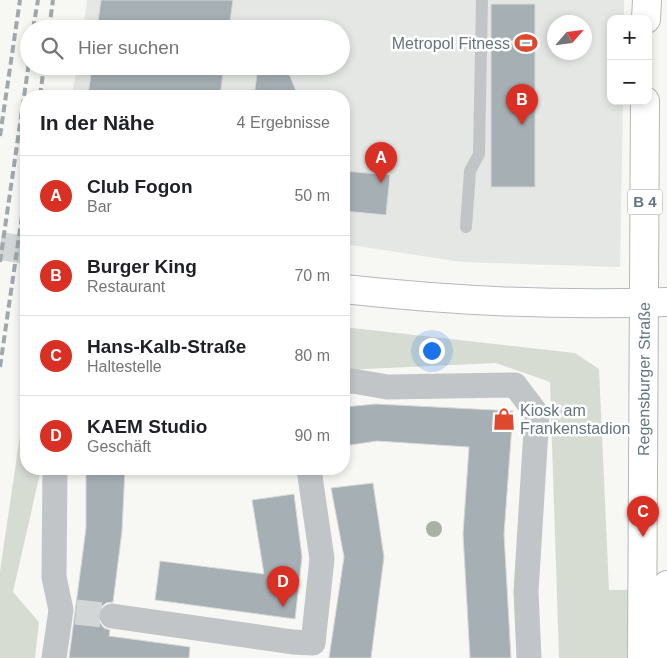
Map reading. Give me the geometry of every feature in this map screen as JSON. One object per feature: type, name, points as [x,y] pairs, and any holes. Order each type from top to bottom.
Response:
[{"type":"main road","points":[[646,15],[647,0]]},
{"type":"main road","name":"Regensburger Straße","points":[[642,658],[656,303],[645,105]]},
{"type":"main road","points":[[350,290],[433,299],[501,303],[656,303]]},
{"type":"main road","points":[[662,658],[663,616],[667,585]]},
{"type":"street","points":[[350,381],[387,387],[515,386],[537,414],[526,592],[529,658]]},
{"type":"street","points":[[54,658],[68,611],[54,577],[55,475]]},
{"type":"street","points":[[112,616],[294,642],[313,643],[322,559],[310,475]]},
{"type":"lane","points":[[466,227],[470,171],[480,154],[482,0]]},
{"type":"shaded area","points":[[87,0],[624,0],[624,15],[607,15],[607,105],[623,105],[620,267],[462,262],[350,245],[350,90],[73,90],[76,75],[350,75],[350,20],[84,20]]},
{"type":"shaded area","points":[[350,328],[575,353],[599,369],[609,590],[631,590],[630,658],[559,658],[550,382],[496,363],[350,370]]},
{"type":"shaded area","points":[[20,436],[20,475],[40,475],[13,592],[39,622],[35,658],[0,658],[0,571]]},
{"type":"building","points":[[101,0],[233,0],[230,20],[98,20]]},
{"type":"building","points":[[491,4],[535,4],[535,187],[491,187]]},
{"type":"building","points":[[91,75],[223,75],[221,90],[89,90]]},
{"type":"building","points":[[257,75],[290,75],[296,90],[255,90]]},
{"type":"building","points":[[350,172],[390,175],[386,215],[350,212]]},
{"type":"building","points":[[376,404],[513,411],[504,534],[511,658],[470,658],[463,534],[469,447],[377,441],[350,445],[350,406]]},
{"type":"building","points":[[86,475],[125,475],[122,531],[113,602],[106,603],[100,608],[98,614],[99,622],[104,628],[110,630],[109,636],[190,647],[189,658],[69,658],[86,528]]},
{"type":"building","points":[[373,483],[384,557],[371,658],[329,658],[344,557],[331,488]]},
{"type":"building","points":[[294,494],[302,557],[295,619],[155,600],[160,561],[264,574],[252,500]]},
{"type":"tunnel","points":[[0,246],[20,249]]},
{"type":"tunnel","points":[[76,612],[112,616]]},
{"type":"railway","points":[[0,136],[20,0]]},
{"type":"railway","points":[[35,20],[38,0]]},
{"type":"railway","points":[[50,20],[53,0]]},
{"type":"railway","points":[[25,90],[27,75]]},
{"type":"railway","points":[[41,90],[43,75]]},
{"type":"railway","points":[[0,262],[20,124]]},
{"type":"railway","points":[[0,367],[20,229]]},
{"type":"place","name":"Metropol Fitness","points":[[526,43]]},
{"type":"place","name":"Burger King","points":[[522,125]]},
{"type":"place","name":"Club Fogon","points":[[381,183]]},
{"type":"place","name":"Kiosk am Frankenstadion","points":[[504,419]]},
{"type":"place","name":"Hans-Kalb-Straße","points":[[643,537]]},
{"type":"place","name":"KAEM Studio","points":[[283,607]]}]
